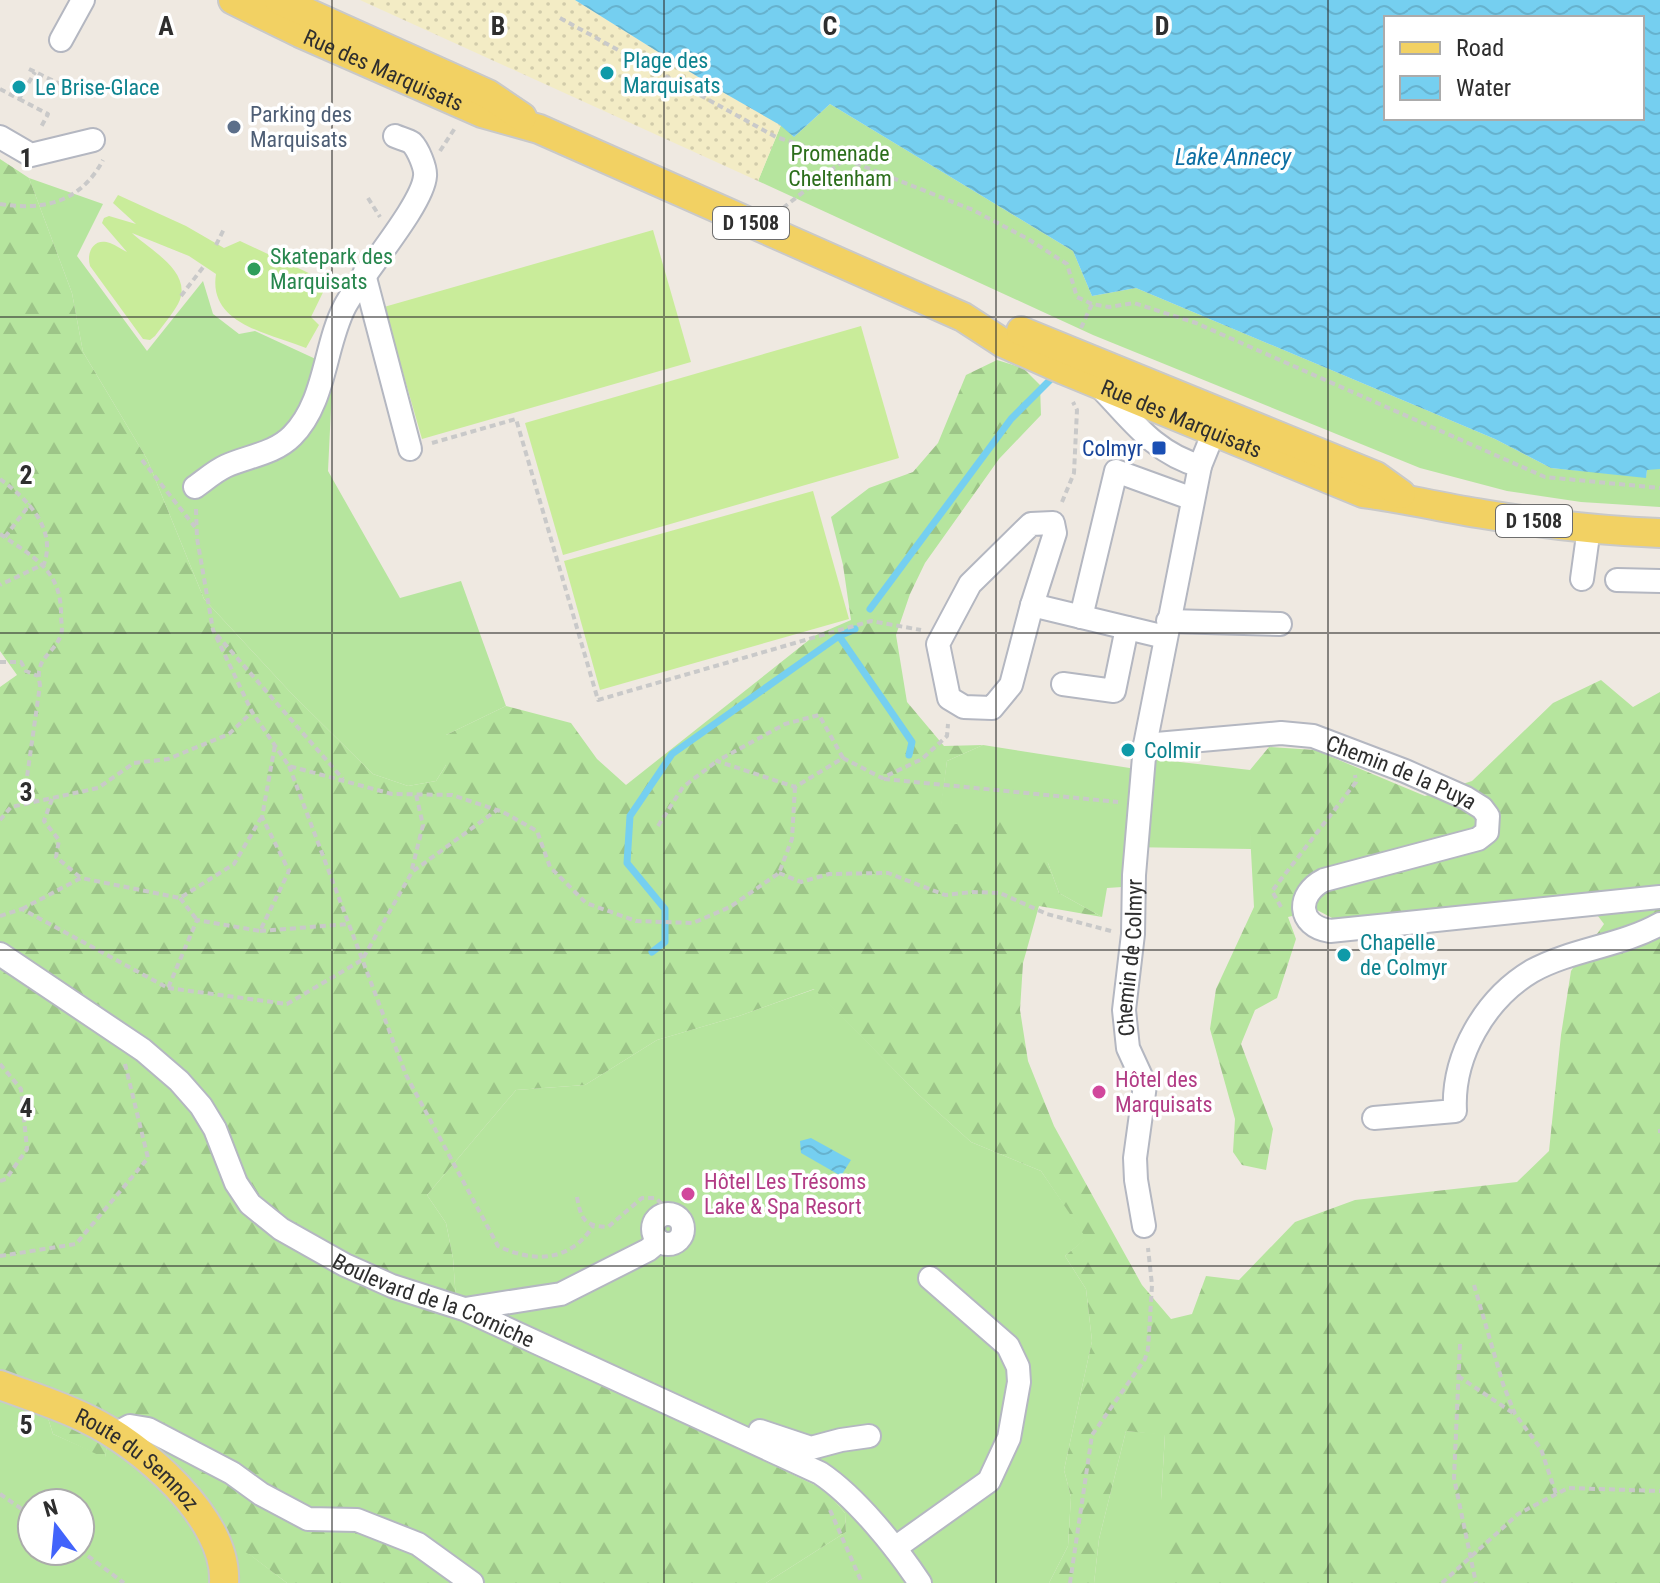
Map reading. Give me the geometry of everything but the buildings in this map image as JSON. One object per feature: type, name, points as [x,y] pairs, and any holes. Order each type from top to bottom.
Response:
[{"type":"main road","name":"Rue des Marquisats","points":[[234,0],[300,33],[468,107],[539,129],[963,317],[1003,343],[1096,382],[1376,476],[1409,498],[1481,514],[1589,528],[1660,533]]},
{"type":"main road","name":"Rue des Marquisats","points":[[279,0],[417,82],[488,94],[539,129]]},
{"type":"main road","name":"Rue des Marquisats","points":[[963,317],[1015,329],[1217,423]]},
{"type":"main road","name":"Route du Semnoz","points":[[0,1385],[86,1418],[115,1434],[162,1472],[199,1514],[212,1534],[222,1557],[224,1583]]},
{"type":"street","points":[[61,40],[83,0]]},
{"type":"street","points":[[195,487],[223,468],[276,448],[297,429],[316,393],[344,309],[364,274],[421,194],[426,173],[412,143],[395,136]]},
{"type":"street","points":[[0,137],[31,155],[101,144]]},
{"type":"street","points":[[364,274],[410,449]]},
{"type":"street","points":[[1096,382],[1159,448],[1179,460],[1200,466]]},
{"type":"street","name":"Chemin de Colmyr","points":[[1144,1226],[1135,1158],[1145,1085],[1128,1048],[1124,1029],[1145,745],[1200,466],[1217,423]]},
{"type":"street","points":[[1081,617],[1116,471],[1193,499]]},
{"type":"street","points":[[1053,523],[1055,533],[1032,605],[1011,685],[992,708],[964,707],[949,698],[938,644],[970,584],[1031,524],[1053,523]]},
{"type":"street","points":[[1582,579],[1589,528]]},
{"type":"street","points":[[1617,580],[1660,581]]},
{"type":"street","points":[[1032,605],[1127,628],[1280,624]]},
{"type":"street","points":[[1063,684],[1114,691],[1127,628]]},
{"type":"street","name":"Chemin de la Puya","points":[[1145,745],[1281,733],[1313,736],[1466,798],[1488,816],[1487,832],[1478,839],[1324,880],[1312,886],[1305,901],[1309,923]]},
{"type":"street","points":[[1309,923],[1318,929],[1330,931],[1660,897]]},
{"type":"street","points":[[1374,1118],[1455,1111],[1462,1060],[1474,1030],[1499,998],[1532,971],[1660,924]]},
{"type":"street","name":"Boulevard de la Corniche","points":[[0,954],[117,1032],[179,1081],[201,1106],[215,1129],[236,1183],[250,1204],[281,1229],[345,1265],[392,1286],[464,1309],[820,1473],[835,1483],[895,1548],[920,1583]]},
{"type":"street","points":[[464,1309],[561,1294],[648,1250],[659,1241],[672,1243],[682,1235],[681,1222],[671,1214]]},
{"type":"street","points":[[895,1548],[989,1481],[1009,1438],[1019,1382],[1018,1367],[1008,1346],[930,1278]]},
{"type":"street","points":[[645,1393],[811,1448],[869,1436]]},
{"type":"street","points":[[115,1434],[130,1426],[148,1429],[232,1473],[261,1494],[308,1519],[357,1520],[369,1524],[418,1544],[472,1583]]},
{"type":"path","points":[[560,18],[776,137],[845,159],[973,210],[1028,239],[1067,264],[1077,297],[1092,304],[1109,307],[1134,303],[1196,323],[1545,477],[1660,488]]},
{"type":"path","points":[[19,99],[32,70],[85,96]]},
{"type":"path","points":[[27,85],[33,88]]},
{"type":"path","points":[[0,89],[48,114],[33,142]]},
{"type":"path","points":[[426,173],[468,107]]},
{"type":"path","points":[[0,204],[21,207],[54,203],[80,191],[96,172],[101,144]]},
{"type":"path","points":[[783,208],[845,159]]},
{"type":"path","points":[[216,245],[224,229]]},
{"type":"path","points":[[181,296],[204,266]]},
{"type":"path","points":[[1078,334],[1092,304]]},
{"type":"path","points":[[1053,523],[1074,473],[1077,410],[1071,397]]},
{"type":"path","points":[[410,449],[516,419],[598,700],[871,621],[943,634]]},
{"type":"path","points":[[142,460],[197,529]]},
{"type":"path","points":[[0,479],[30,504],[46,534],[47,554],[44,564],[0,585]]},
{"type":"path","points":[[195,487],[197,529],[213,630],[252,712],[289,766],[406,1075],[498,1246],[519,1256],[554,1255],[567,1252],[583,1242],[593,1226]]},
{"type":"path","points":[[30,504],[2,536],[44,564],[61,597],[61,634],[41,661],[38,676],[40,685],[27,777],[35,801]]},
{"type":"path","points":[[213,630],[345,781]]},
{"type":"path","points":[[0,662],[21,662],[26,671],[38,676]]},
{"type":"path","points":[[882,778],[922,759],[947,736],[949,698]]},
{"type":"path","points":[[0,820],[11,807],[98,788],[134,763],[168,759],[229,734],[252,712]]},
{"type":"path","points":[[658,826],[683,787],[717,761],[785,724],[819,715],[843,758],[882,778],[1140,804]]},
{"type":"path","points":[[180,898],[234,864],[262,817],[275,745]]},
{"type":"path","points":[[1309,923],[1285,915],[1272,891],[1356,782],[1353,751]]},
{"type":"path","points":[[717,761],[795,787],[843,758]]},
{"type":"path","points":[[289,766],[392,794],[452,795],[497,810],[537,831],[550,867],[586,903],[636,921],[693,923],[730,907],[779,873],[792,839],[795,787]]},
{"type":"path","points":[[22,909],[168,988],[287,1004],[362,960],[412,872],[423,825],[416,794]]},
{"type":"path","points":[[53,797],[44,821],[59,840],[56,857],[81,878],[180,898],[197,920],[260,931],[349,924]]},
{"type":"path","points":[[412,872],[497,810]]},
{"type":"path","points":[[260,931],[289,871],[262,817]]},
{"type":"path","points":[[779,873],[801,882],[829,874],[888,873],[945,895],[1000,893],[1047,914],[1120,934]]},
{"type":"path","points":[[0,916],[22,909],[81,878]]},
{"type":"path","points":[[168,988],[197,920]]},
{"type":"path","points":[[0,1256],[76,1244],[148,1158],[117,1032]]},
{"type":"path","points":[[0,1064],[21,1089],[27,1149],[6,1179],[0,1181]]},
{"type":"path","points":[[577,1197],[580,1215],[593,1226],[608,1227],[642,1198],[656,1198],[671,1214]]},
{"type":"path","points":[[1070,1583],[1092,1435],[1145,1359],[1148,1349],[1152,1285],[1144,1226]]},
{"type":"path","points":[[1474,1285],[1503,1384],[1515,1414],[1541,1449],[1556,1494]]},
{"type":"path","points":[[1460,1344],[1454,1478],[1476,1583]]},
{"type":"path","points":[[1458,1376],[1515,1414]]},
{"type":"path","points":[[820,1473],[833,1518],[862,1583]]},
{"type":"path","points":[[1442,1583],[1518,1514],[1568,1488],[1660,1491]]},
{"type":"path","points":[[96,1562],[124,1583]]},
{"type":"green space","name":"Promenade Cheltenham","points":[[830,104],[1073,251],[1092,296],[1136,288],[1495,439],[1551,468],[1646,477],[1647,469],[1660,469],[1660,507],[1581,502],[1507,491],[1420,468],[1093,335],[758,181],[781,125],[794,137]]},
{"type":"green space","points":[[0,159],[29,178],[72,293],[83,352],[147,459],[204,599],[291,693],[373,774],[408,786],[436,781],[446,765],[446,735],[506,706],[571,723],[597,759],[626,785],[814,636],[851,620],[843,565],[831,517],[869,488],[913,472],[938,443],[966,375],[997,360],[1023,368],[1040,385],[1041,415],[999,459],[925,563],[896,635],[907,702],[944,746],[983,745],[947,761],[939,825],[1010,821],[1048,863],[1059,893],[1102,917],[1039,906],[1023,963],[1020,1010],[1028,1061],[1054,1126],[1142,1285],[1171,1319],[1192,1314],[1206,1276],[1239,1280],[1295,1222],[1355,1200],[1517,1182],[1549,1151],[1571,971],[1604,924],[1586,900],[1334,919],[1317,910],[1288,917],[1296,939],[1277,998],[1255,1010],[1241,1044],[1273,1129],[1266,1170],[1242,1165],[1233,1152],[1235,1119],[1210,1029],[1216,989],[1254,907],[1250,770],[1269,747],[1315,750],[1425,796],[1472,781],[1553,703],[1601,680],[1633,707],[1660,692],[1660,1583],[1161,1583],[1165,1435],[1126,1431],[1099,1539],[1094,1583],[1049,1583],[1068,1546],[1071,1497],[1064,1470],[1092,1341],[1086,1289],[1065,1256],[1086,1238],[1041,1171],[971,1142],[918,1094],[814,989],[739,1016],[657,1040],[585,1085],[516,1090],[427,1195],[446,1223],[453,1258],[457,1314],[825,1490],[845,1513],[846,1532],[766,1583],[287,1583],[250,1555],[186,1515],[145,1469],[107,1446],[105,1458],[53,1434],[47,1415],[0,1397],[0,687],[17,675],[0,651]]},
{"type":"green space","points":[[29,178],[103,204],[77,256],[147,351],[203,281],[213,314],[239,334],[255,331],[333,367],[328,471],[400,598],[461,581],[506,706],[446,735],[446,765],[436,781],[408,786],[373,774],[291,693],[204,599],[147,459],[83,352],[72,293]]},
{"type":"green space","name":"Skatepark des Marquisats","points":[[118,195],[186,226],[224,248],[240,241],[328,282],[311,317],[319,325],[306,348],[244,324],[221,305],[216,291],[216,274],[189,256],[132,233],[167,262],[180,282],[182,292],[176,308],[155,336],[150,340],[143,339],[89,261],[92,247],[100,242],[110,243],[127,252],[102,223],[109,216],[136,224],[113,203]]},
{"type":"green space","points":[[653,230],[691,362],[422,439],[384,307]]},
{"type":"green space","points":[[861,326],[899,458],[563,555],[525,423]]},
{"type":"green space","points":[[813,491],[849,619],[600,690],[564,561]]},
{"type":"green space","points":[[983,745],[1136,769],[1154,759],[1250,770],[1251,849],[1126,847],[1122,887],[1107,888],[1102,917],[1059,893],[1048,863],[938,825],[947,761]]},
{"type":"green space","points":[[815,989],[918,1094],[971,1142],[1041,1171],[1087,1238],[1065,1256],[1086,1289],[1092,1341],[1064,1470],[1071,1497],[1068,1546],[1049,1583],[766,1583],[846,1532],[845,1513],[825,1490],[457,1314],[453,1258],[446,1223],[427,1195],[516,1090],[585,1085],[657,1040]]},
{"type":"green space","points":[[0,1397],[47,1415],[53,1434],[105,1457],[107,1445],[287,1583],[0,1583]]},
{"type":"green space","points":[[1126,1431],[1165,1434],[1161,1583],[1094,1583],[1099,1539]]},
{"type":"sand","name":"Plage des Marquisats","points":[[360,0],[575,0],[781,125],[758,181]]},
{"type":"water","name":"Lake Annecy","points":[[575,0],[1660,0],[1660,469],[1647,470],[1646,478],[1551,468],[1495,439],[1136,288],[1092,296],[1073,251],[830,104],[794,137],[780,125]]},
{"type":"water","points":[[811,1138],[851,1160],[841,1176],[801,1153],[800,1141]]},
{"type":"waterway","points":[[870,609],[1011,419],[1055,375]]},
{"type":"waterway","points":[[652,952],[665,942],[665,909],[627,863],[630,816],[672,754],[839,636],[855,629]]},
{"type":"waterway","points":[[839,636],[912,742],[909,755]]},
{"type":"place","name":"Plage des Marquisats","points":[[607,73]]},
{"type":"place","name":"Le Brise-Glace","points":[[19,87]]},
{"type":"place","name":"Parking des Marquisats","points":[[234,127]]},
{"type":"place","name":"Skatepark des Marquisats","points":[[254,269]]},
{"type":"place","name":"Colmyr","points":[[1159,448]]},
{"type":"place","name":"Colmir","points":[[1128,750]]},
{"type":"place","name":"Chapelle de Colmyr","points":[[1344,955]]},
{"type":"place","name":"Hôtel des Marquisats","points":[[1099,1092]]},
{"type":"place","name":"Hôtel Les Trésoms Lake & Spa Resort","points":[[688,1194]]}]
